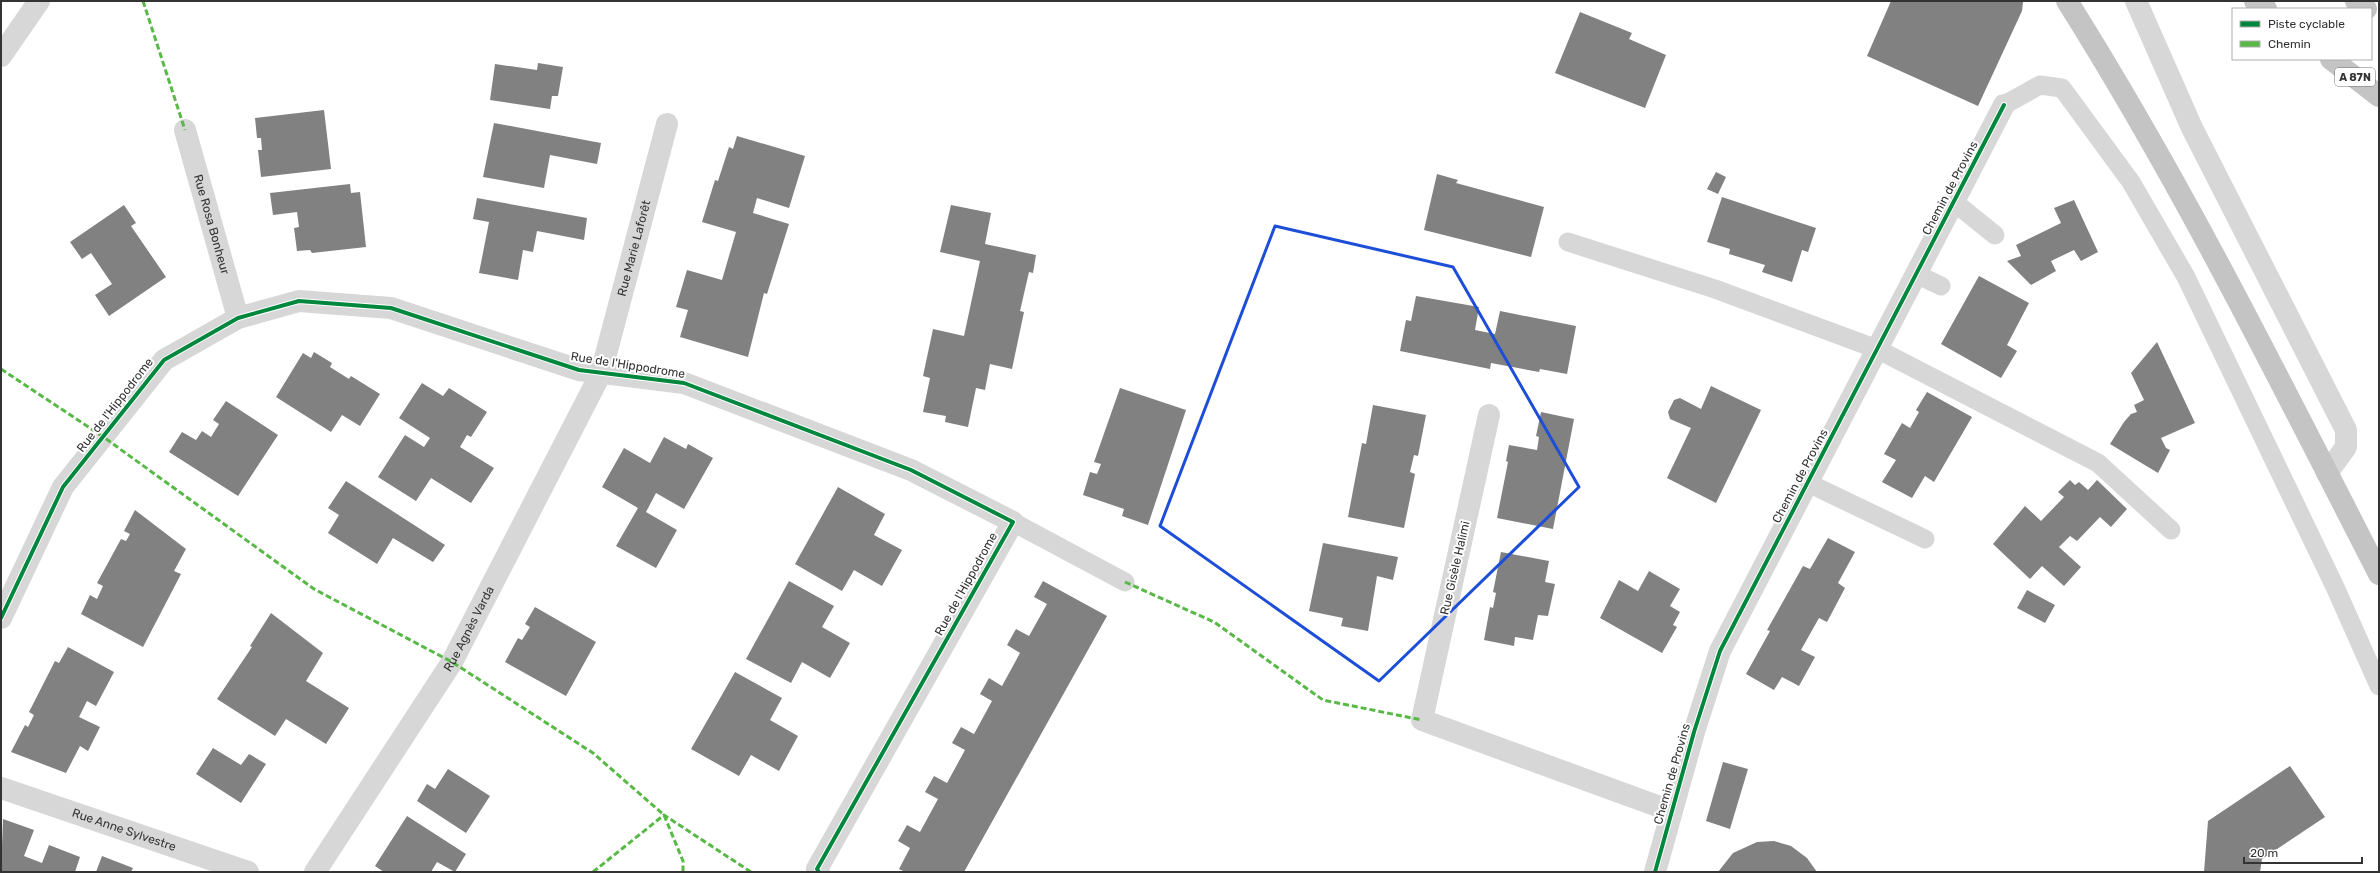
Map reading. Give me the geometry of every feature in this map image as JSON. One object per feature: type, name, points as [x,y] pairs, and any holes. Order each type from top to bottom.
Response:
[{"type":"highway","points":[[2067,1],[2109,67],[2172,178],[2379,574]]},
{"type":"highway","points":[[2255,1],[2265,8]]},
{"type":"highway","points":[[2356,1],[2365,8]]},
{"type":"highway","name":"A 87N","points":[[2332,60],[2379,96]]},
{"type":"street","points":[[1,56],[39,1]]},
{"type":"street","points":[[2136,1],[2192,128],[2346,430],[2346,447],[2327,473]]},
{"type":"street","name":"Chemin de Provins","points":[[1654,872],[1694,732],[1720,651],[2004,105]]},
{"type":"street","name":"Rue Marie Laforêt","points":[[601,373],[667,124]]},
{"type":"street","name":"Rue Rosa Bonheur","points":[[186,130],[238,318]]},
{"type":"street","name":"Rue de l'Hippodrome","points":[[1,618],[63,487],[102,436],[164,360],[238,318],[299,301],[391,308],[579,370],[684,383],[911,470],[1012,522],[816,869],[819,872]]},
{"type":"street","name":"Rue Agnès Varda","points":[[315,872],[452,662],[601,373]]},
{"type":"street","name":"Rue Gisèle Halimi","points":[[1489,415],[1422,720],[1671,811]]},
{"type":"street","name":"Rue Anne Sylvestre","points":[[1,788],[248,872]]},
{"type":"lane","points":[[2004,105],[2040,84],[2062,88],[2131,182],[2186,277],[2221,353],[2332,580],[2379,686]]},
{"type":"lane","points":[[1954,202],[1995,235]]},
{"type":"lane","points":[[1568,242],[1715,289],[1877,350],[2098,463],[2171,530]]},
{"type":"lane","points":[[1916,274],[1941,286]]},
{"type":"lane","points":[[1808,482],[1925,539]]},
{"type":"lane","points":[[1012,522],[1125,582]]},
{"type":"highlighted area","points":[[1275,226],[1453,267],[1579,487],[1379,681],[1160,526]]},
{"type":"building","points":[[1891,1],[2023,2],[2022,11],[1978,106],[1867,56]]},
{"type":"building","points":[[1580,12],[1632,33],[1629,39],[1666,55],[1645,108],[1555,73]]},
{"type":"building","points":[[538,63],[563,67],[558,96],[552,96],[550,109],[490,100],[495,64],[537,70]]},
{"type":"building","points":[[324,110],[331,169],[261,177],[258,150],[262,150],[261,138],[257,138],[255,118]]},
{"type":"building","points":[[494,123],[601,143],[597,164],[550,155],[544,188],[483,177]]},
{"type":"building","points":[[737,136],[805,156],[789,208],[757,198],[753,213],[789,224],[767,294],[764,293],[748,357],[680,337],[688,310],[676,307],[687,270],[722,280],[736,232],[702,222],[715,180],[718,181],[729,147],[733,149]]},
{"type":"building","points":[[1716,172],[1726,177],[1718,194],[1707,189]]},
{"type":"building","points":[[1437,174],[1458,180],[1456,183],[1544,207],[1531,257],[1424,230]]},
{"type":"building","points":[[350,184],[351,193],[360,192],[366,247],[312,253],[310,250],[297,251],[294,228],[299,227],[297,212],[273,215],[270,193]]},
{"type":"building","points":[[1722,197],[1816,228],[1808,252],[1802,250],[1792,282],[1762,272],[1765,265],[1729,254],[1730,249],[1707,242]]},
{"type":"building","points":[[477,198],[587,218],[584,240],[537,231],[533,252],[523,250],[518,280],[479,273],[489,222],[473,219]]},
{"type":"building","points":[[2074,200],[2098,252],[2081,261],[2074,250],[2051,261],[2056,271],[2031,285],[2007,261],[2021,256],[2016,245],[2061,223],[2054,208]]},
{"type":"building","points":[[124,205],[136,223],[131,226],[166,277],[109,316],[95,295],[112,284],[91,253],[82,259],[70,242]]},
{"type":"building","points":[[951,205],[991,213],[985,244],[1036,255],[1033,273],[1029,272],[1020,311],[1024,312],[1012,369],[990,364],[985,390],[976,388],[968,427],[945,422],[946,416],[923,412],[930,378],[923,376],[933,329],[964,336],[980,261],[940,252]]},
{"type":"building","points":[[1979,276],[2029,303],[2007,345],[2017,351],[2001,378],[1941,344]]},
{"type":"building","points":[[1416,296],[1479,307],[1475,330],[1495,334],[1500,311],[1576,326],[1567,374],[1540,369],[1539,372],[1491,363],[1490,369],[1400,351],[1406,320],[1411,321]]},
{"type":"building","points":[[2157,342],[2195,423],[2161,438],[2166,448],[2170,450],[2158,473],[2110,444],[2124,422],[2131,414],[2137,412],[2134,405],[2144,400],[2131,373]]},
{"type":"building","points":[[314,352],[332,363],[330,367],[349,379],[351,376],[380,394],[360,426],[342,415],[331,432],[276,397],[303,353],[311,358]]},
{"type":"building","points":[[422,383],[443,396],[449,388],[487,412],[471,437],[467,435],[460,447],[494,468],[471,503],[431,478],[416,501],[378,477],[405,435],[424,447],[430,438],[399,418]]},
{"type":"building","points":[[1711,386],[1761,410],[1716,503],[1667,478],[1691,428],[1670,419],[1668,412],[1674,400],[1680,398],[1701,409]]},
{"type":"building","points":[[1120,388],[1186,410],[1148,525],[1122,516],[1124,509],[1083,495],[1090,472],[1097,474],[1101,464],[1094,462]]},
{"type":"building","points":[[1927,392],[1972,417],[1934,482],[1925,476],[1912,498],[1882,482],[1896,460],[1884,454],[1902,423],[1910,428],[1919,412],[1916,410]]},
{"type":"building","points":[[226,401],[278,435],[238,496],[169,452],[182,432],[196,440],[202,431],[211,437],[219,424],[213,420]]},
{"type":"building","points":[[1373,405],[1426,415],[1418,456],[1414,455],[1410,472],[1415,474],[1404,528],[1348,517],[1362,443],[1366,444]]},
{"type":"building","points":[[1541,412],[1574,419],[1553,529],[1497,518],[1508,462],[1506,461],[1509,445],[1537,450],[1539,437],[1536,436]]},
{"type":"building","points":[[664,437],[686,449],[688,444],[713,458],[684,509],[656,493],[646,512],[677,530],[656,568],[616,546],[638,508],[602,487],[624,448],[650,463]]},
{"type":"building","points":[[2070,480],[2075,485],[2079,482],[2088,490],[2097,480],[2127,509],[2111,527],[2100,517],[2077,541],[2070,536],[2059,547],[2081,567],[2064,586],[2042,566],[2030,579],[1993,544],[2025,506],[2041,521],[2064,497],[2058,492]]},
{"type":"building","points":[[346,481],[445,545],[433,562],[393,538],[377,564],[328,533],[339,515],[328,508]]},
{"type":"building","points":[[838,487],[885,514],[874,535],[902,550],[882,586],[854,570],[842,591],[795,564]]},
{"type":"building","points":[[135,510],[186,549],[174,571],[181,574],[143,647],[81,614],[90,595],[97,599],[103,586],[97,583],[121,539],[126,541],[130,534],[124,531]]},
{"type":"building","points":[[1828,538],[1855,552],[1838,583],[1845,588],[1827,622],[1819,618],[1801,650],[1815,657],[1799,686],[1782,677],[1774,690],[1746,674],[1770,631],[1767,630],[1803,566],[1810,569]]},
{"type":"building","points":[[1323,543],[1398,557],[1393,580],[1377,576],[1368,631],[1341,626],[1343,618],[1309,611]]},
{"type":"building","points":[[1501,552],[1549,561],[1545,582],[1555,584],[1548,616],[1538,615],[1533,640],[1515,637],[1514,646],[1484,640],[1490,607],[1493,608],[1496,593],[1493,592]]},
{"type":"building","points":[[1649,571],[1680,589],[1670,606],[1680,612],[1673,625],[1677,627],[1662,653],[1600,618],[1619,580],[1638,591]]},
{"type":"building","points":[[789,581],[834,606],[822,627],[850,643],[830,678],[802,662],[791,683],[746,659]]},
{"type":"building","points":[[1043,581],[1107,616],[964,872],[905,872],[899,869],[910,848],[898,841],[907,825],[920,832],[938,799],[925,792],[934,776],[947,783],[965,750],[952,743],[961,727],[974,734],[992,701],[980,694],[989,678],[1002,686],[1020,653],[1007,645],[1016,629],[1029,636],[1047,604],[1034,597]]},
{"type":"building","points":[[2027,590],[2055,605],[2045,623],[2017,608]]},
{"type":"building","points":[[535,607],[596,642],[566,696],[505,662],[518,638],[522,640],[530,627],[525,624]]},
{"type":"building","points":[[271,613],[323,653],[306,681],[349,708],[326,744],[286,719],[275,736],[217,699],[252,647],[250,646]]},
{"type":"building","points":[[68,647],[114,672],[96,706],[87,701],[79,717],[100,727],[88,751],[80,746],[66,773],[11,752],[25,725],[28,727],[34,715],[29,712],[55,661],[59,663]]},
{"type":"building","points":[[735,672],[782,698],[770,720],[798,736],[779,771],[751,755],[739,776],[691,749]]},
{"type":"building","points":[[213,748],[241,765],[249,754],[266,764],[241,803],[196,774]]},
{"type":"building","points":[[1723,762],[1748,769],[1730,829],[1706,821]]},
{"type":"building","points":[[2290,766],[2325,817],[2262,859],[2260,872],[2204,872],[2208,821]]},
{"type":"building","points":[[448,769],[490,796],[466,833],[417,801],[427,784],[435,789]]},
{"type":"building","points":[[407,816],[466,854],[455,872],[437,862],[431,872],[384,872],[375,866]]},
{"type":"building","points":[[3,819],[34,830],[24,856],[42,863],[49,845],[80,857],[75,872],[1,872]]},
{"type":"building","points":[[1774,841],[1791,846],[1807,858],[1817,872],[1718,872],[1733,853],[1757,842]]},
{"type":"building","points":[[102,856],[133,868],[131,872],[96,872]]},
{"type":"marked path","points":[[143,1],[185,130]]},
{"type":"marked path","points":[[1,369],[102,436],[314,589],[452,662],[593,753],[664,815],[683,861],[683,872]]},
{"type":"marked path","points":[[1125,582],[1214,622],[1323,700],[1422,720]]},
{"type":"marked path","points":[[593,872],[664,815],[751,872]]},
{"type":"cycle path","points":[[1655,872],[1694,732],[1720,651],[2004,105]]},
{"type":"cycle path","points":[[1,618],[63,487],[164,360],[238,318],[299,301],[391,308],[579,370],[684,383],[911,470],[1013,522],[817,869],[819,872]]}]
